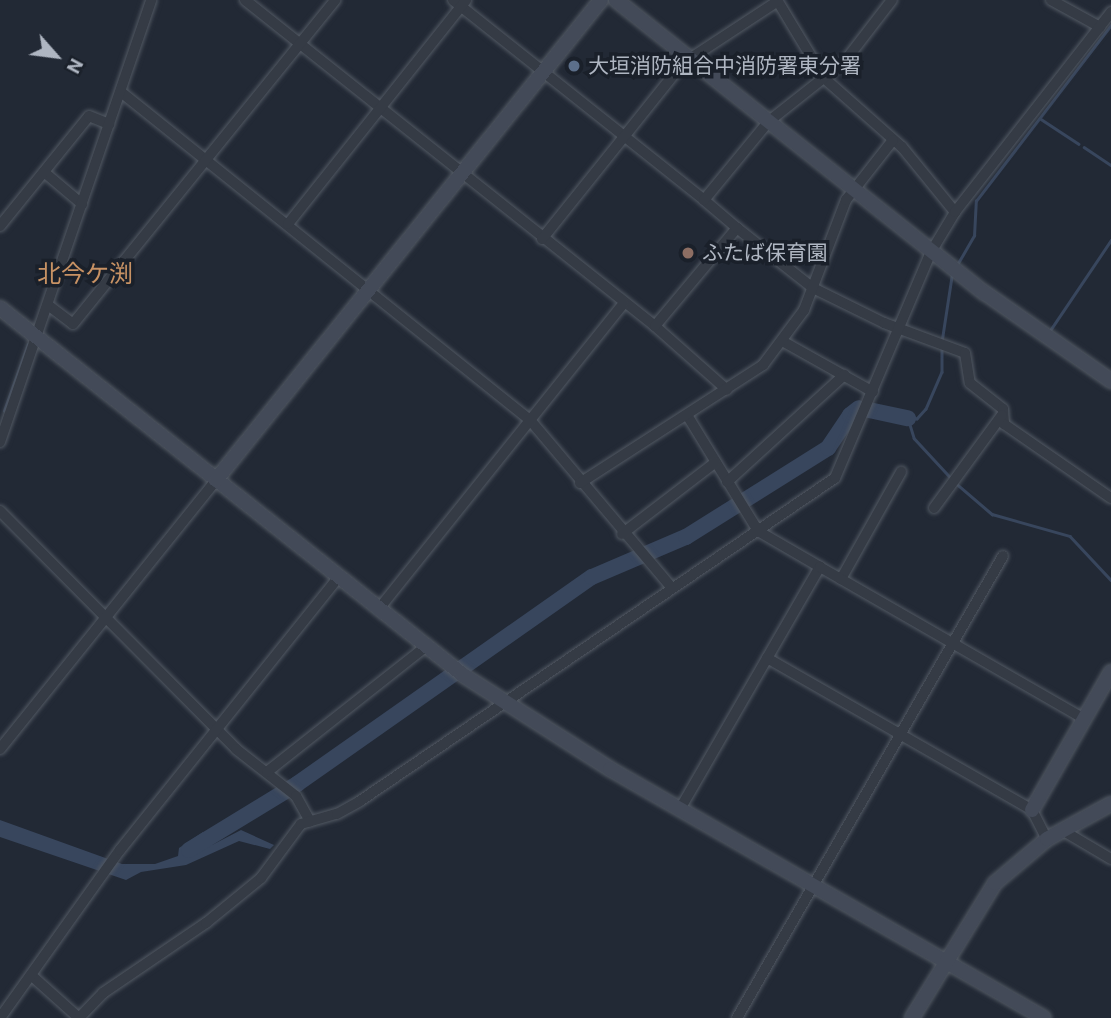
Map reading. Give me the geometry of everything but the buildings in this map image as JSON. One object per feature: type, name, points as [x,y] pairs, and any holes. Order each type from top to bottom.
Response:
[{"type":"street","points":[[0,442],[151,0]]},
{"type":"street","points":[[245,0],[655,327],[727,390]]},
{"type":"street","points":[[48,305],[73,324],[335,0]]},
{"type":"street","points":[[0,749],[601,0]]},
{"type":"street","points":[[705,200],[768,122],[845,61],[892,0]]},
{"type":"street","points":[[1051,0],[1100,27]]},
{"type":"street","points":[[619,1],[1015,317],[1111,381]]},
{"type":"street","points":[[542,239],[690,59],[777,1],[824,78],[893,140],[955,212]]},
{"type":"street","points":[[288,224],[460,2],[543,72],[813,288],[899,329],[965,353],[970,383],[1003,409],[1008,427],[1111,498]]},
{"type":"street","points":[[31,975],[79,1018],[121,979],[229,906],[261,878],[301,824],[337,814],[360,801],[502,701],[835,478],[931,251],[955,212],[1111,12]]},
{"type":"street","points":[[121,92],[530,420],[622,534],[671,587]]},
{"type":"street","points":[[0,226],[89,116],[109,124]]},
{"type":"street","points":[[580,483],[727,390],[763,365],[784,342],[813,288],[853,189],[893,140]]},
{"type":"street","points":[[44,172],[82,204]]},
{"type":"street","points":[[655,327],[737,228]]},
{"type":"street","points":[[378,610],[624,303]]},
{"type":"street","points":[[0,308],[459,672],[680,809],[1044,1018]]},
{"type":"street","points":[[784,342],[873,392]]},
{"type":"street","points":[[727,482],[844,376]]},
{"type":"street","points":[[934,508],[1003,414]]},
{"type":"street","points":[[687,415],[758,531],[1084,719]]},
{"type":"street","points":[[622,534],[716,462]]},
{"type":"street","points":[[841,579],[901,472]]},
{"type":"street","points":[[0,512],[216,730],[296,796],[310,821]]},
{"type":"street","points":[[737,1018],[1003,556]]},
{"type":"street","points":[[680,809],[820,566]]},
{"type":"street","points":[[0,1018],[103,879],[118,853],[338,578]]},
{"type":"street","points":[[267,772],[425,647]]},
{"type":"street","points":[[767,658],[1032,810],[1047,839]]},
{"type":"street","points":[[1032,810],[1111,672]]},
{"type":"street","points":[[912,1018],[978,906],[1009,869],[1047,839],[1111,804]]},
{"type":"street","points":[[1062,830],[1111,859]]},
{"type":"water","points":[[0,820],[122,864],[155,864],[178,856],[179,848],[203,832],[212,845],[241,830],[274,845],[270,849],[239,841],[186,865],[141,872],[126,880],[0,837]]},
{"type":"waterway","points":[[957,265],[974,236],[976,201],[1111,25]]},
{"type":"waterway","points":[[1041,119],[1079,144]]},
{"type":"waterway","points":[[1084,147],[1111,165]]},
{"type":"waterway","points":[[1049,332],[1111,240]]},
{"type":"waterway","points":[[942,339],[952,274]]},
{"type":"waterway","points":[[4,411],[28,344]]},
{"type":"waterway","points":[[942,349],[942,372],[926,409],[917,419],[908,418],[914,438],[951,478]]},
{"type":"waterway","points":[[189,850],[297,784],[592,577],[686,537],[828,448],[850,415],[859,408]]},
{"type":"waterway","points":[[869,410],[908,418]]},
{"type":"waterway","points":[[958,485],[992,514],[1070,536],[1111,580]]},
{"type":"place","name":"大垣消防組合中消防署東分署","points":[[574,66]]},
{"type":"place","name":"ふたば保育園","points":[[688,253]]},
{"type":"district","name":"北今ケ渕","points":[[85,275]]}]
